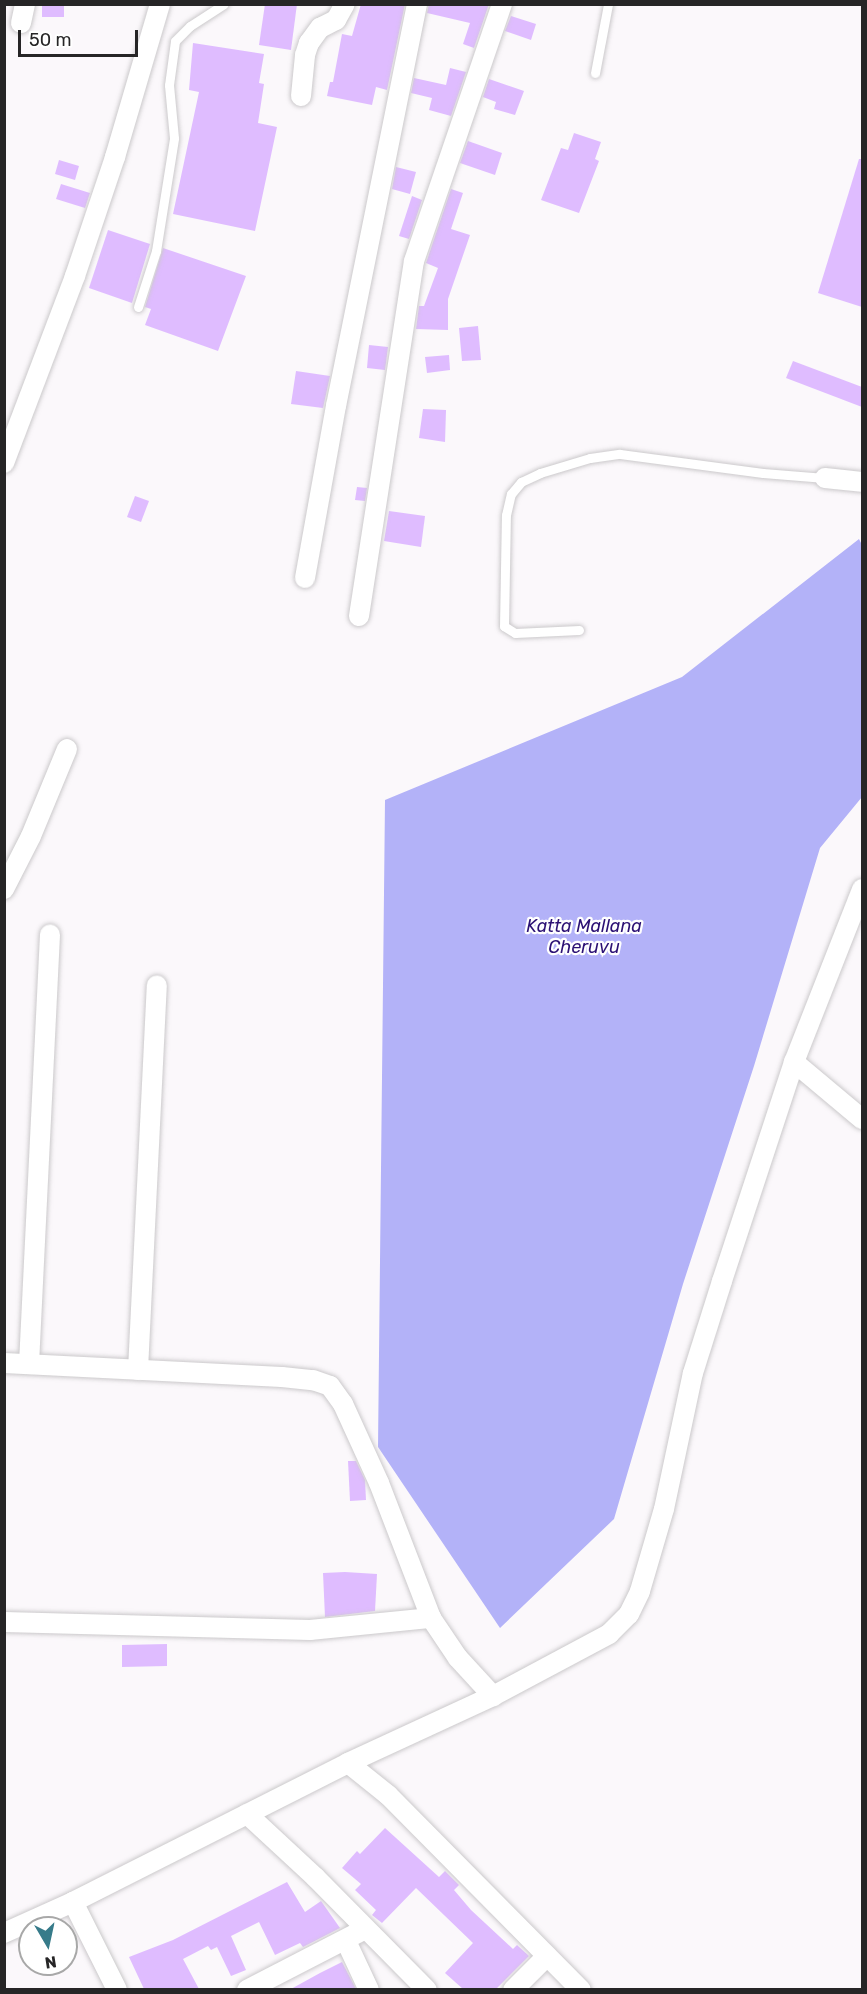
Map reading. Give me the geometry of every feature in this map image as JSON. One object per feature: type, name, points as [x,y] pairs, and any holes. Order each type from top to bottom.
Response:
[{"type":"street","points":[[4,463],[79,265],[116,157],[160,4]]},
{"type":"street","points":[[301,96],[304,55],[309,43],[320,28],[336,20],[345,4]]},
{"type":"street","points":[[305,578],[336,406],[417,4]]},
{"type":"street","points":[[359,616],[414,261],[502,4]]},
{"type":"street","points":[[825,478],[862,482]]},
{"type":"street","points":[[4,889],[31,836],[67,749]]},
{"type":"street","points":[[4,1933],[73,1902],[348,1763],[493,1696],[609,1634],[629,1614],[640,1591],[664,1509],[693,1373],[794,1062],[862,890]]},
{"type":"street","points":[[29,1364],[50,935]]},
{"type":"street","points":[[138,1370],[157,985]]},
{"type":"street","points":[[794,1062],[862,1119]]},
{"type":"street","points":[[4,1363],[282,1377],[313,1380],[330,1386],[343,1404],[379,1483],[431,1618],[458,1658],[493,1696]]},
{"type":"street","points":[[7,1627],[310,1630],[431,1618]]},
{"type":"street","points":[[348,1763],[388,1795],[581,1989]]},
{"type":"street","points":[[247,1814],[315,1877],[427,1989]]},
{"type":"street","points":[[73,1902],[117,1989]]},
{"type":"street","points":[[247,1989],[346,1941],[365,1929]]},
{"type":"street","points":[[346,1941],[369,1989]]},
{"type":"street","points":[[513,1989],[547,1956]]},
{"type":"lane","points":[[138,307],[156,251],[174,138],[169,85],[175,41],[190,26],[224,4]]},
{"type":"lane","points":[[595,73],[608,4]]},
{"type":"lane","points":[[579,630],[515,633],[504,626],[506,515],[511,494],[521,482],[540,473],[590,459],[620,454],[763,473],[825,478]]},
{"type":"water","name":"Katta Mallana Cheruvu","points":[[859,539],[862,545],[862,797],[820,848],[754,1066],[683,1284],[614,1519],[500,1628],[378,1447],[385,800],[682,677]]},
{"type":"building","points":[[42,4],[64,4],[64,17],[42,17]]},
{"type":"building","points":[[265,4],[297,4],[291,50],[259,45]]},
{"type":"building","points":[[361,4],[405,4],[387,90],[376,87],[372,105],[327,96],[330,82],[333,82],[342,34],[352,36]]},
{"type":"building","points":[[429,4],[489,4],[474,48],[463,44],[470,23],[427,13]]},
{"type":"building","points":[[511,16],[536,24],[531,40],[505,31]]},
{"type":"building","points":[[193,43],[264,54],[259,83],[264,84],[258,123],[277,127],[255,231],[173,214],[199,92],[189,90]]},
{"type":"building","points":[[450,68],[466,72],[451,116],[429,110],[432,98],[411,93],[414,78],[446,85]]},
{"type":"building","points":[[489,79],[524,91],[515,115],[494,109],[496,102],[483,97]]},
{"type":"building","points":[[574,133],[601,142],[595,159],[599,161],[579,213],[541,200],[561,148],[568,150]]},
{"type":"building","points":[[468,141],[502,153],[495,175],[460,163]]},
{"type":"building","points":[[859,159],[862,159],[862,307],[818,293]]},
{"type":"building","points":[[59,160],[79,166],[75,180],[55,174]]},
{"type":"building","points":[[396,167],[416,172],[410,194],[392,189]]},
{"type":"building","points":[[61,184],[90,193],[85,208],[56,199]]},
{"type":"building","points":[[451,189],[463,193],[451,229],[470,235],[448,299],[448,330],[416,329],[419,306],[424,306],[438,268],[426,263]]},
{"type":"building","points":[[412,196],[422,200],[409,239],[399,236]]},
{"type":"building","points":[[108,230],[150,244],[132,303],[89,288]]},
{"type":"building","points":[[163,248],[246,276],[218,351],[145,325],[151,309],[145,307]]},
{"type":"building","points":[[478,326],[481,360],[462,361],[459,328]]},
{"type":"building","points":[[369,345],[388,347],[385,370],[367,368]]},
{"type":"building","points":[[449,355],[450,370],[427,373],[425,357]]},
{"type":"building","points":[[793,361],[862,387],[862,407],[786,378]]},
{"type":"building","points":[[296,371],[330,376],[323,408],[291,404]]},
{"type":"building","points":[[423,409],[446,410],[445,442],[419,438]]},
{"type":"building","points":[[357,487],[367,488],[365,501],[355,500]]},
{"type":"building","points":[[135,496],[149,501],[141,522],[127,517]]},
{"type":"building","points":[[389,511],[425,516],[421,547],[384,541]]},
{"type":"building","points":[[348,1461],[356,1461],[365,1480],[366,1500],[350,1501]]},
{"type":"building","points":[[323,1573],[377,1574],[375,1611],[325,1617]]},
{"type":"building","points":[[167,1644],[167,1666],[122,1667],[122,1645]]},
{"type":"building","points":[[385,1828],[439,1877],[445,1871],[459,1885],[454,1890],[471,1910],[513,1949],[517,1945],[529,1956],[496,1989],[463,1989],[445,1973],[473,1943],[416,1888],[382,1923],[372,1915],[376,1910],[355,1890],[361,1884],[342,1868],[357,1851],[360,1854]]},
{"type":"building","points":[[287,1882],[305,1912],[321,1901],[340,1928],[303,1947],[300,1943],[275,1955],[259,1922],[231,1936],[246,1970],[231,1976],[217,1947],[211,1950],[208,1946],[183,1959],[199,1989],[144,1989],[129,1957],[173,1940]]},
{"type":"building","points":[[342,1962],[356,1989],[291,1989],[320,1973]]}]
